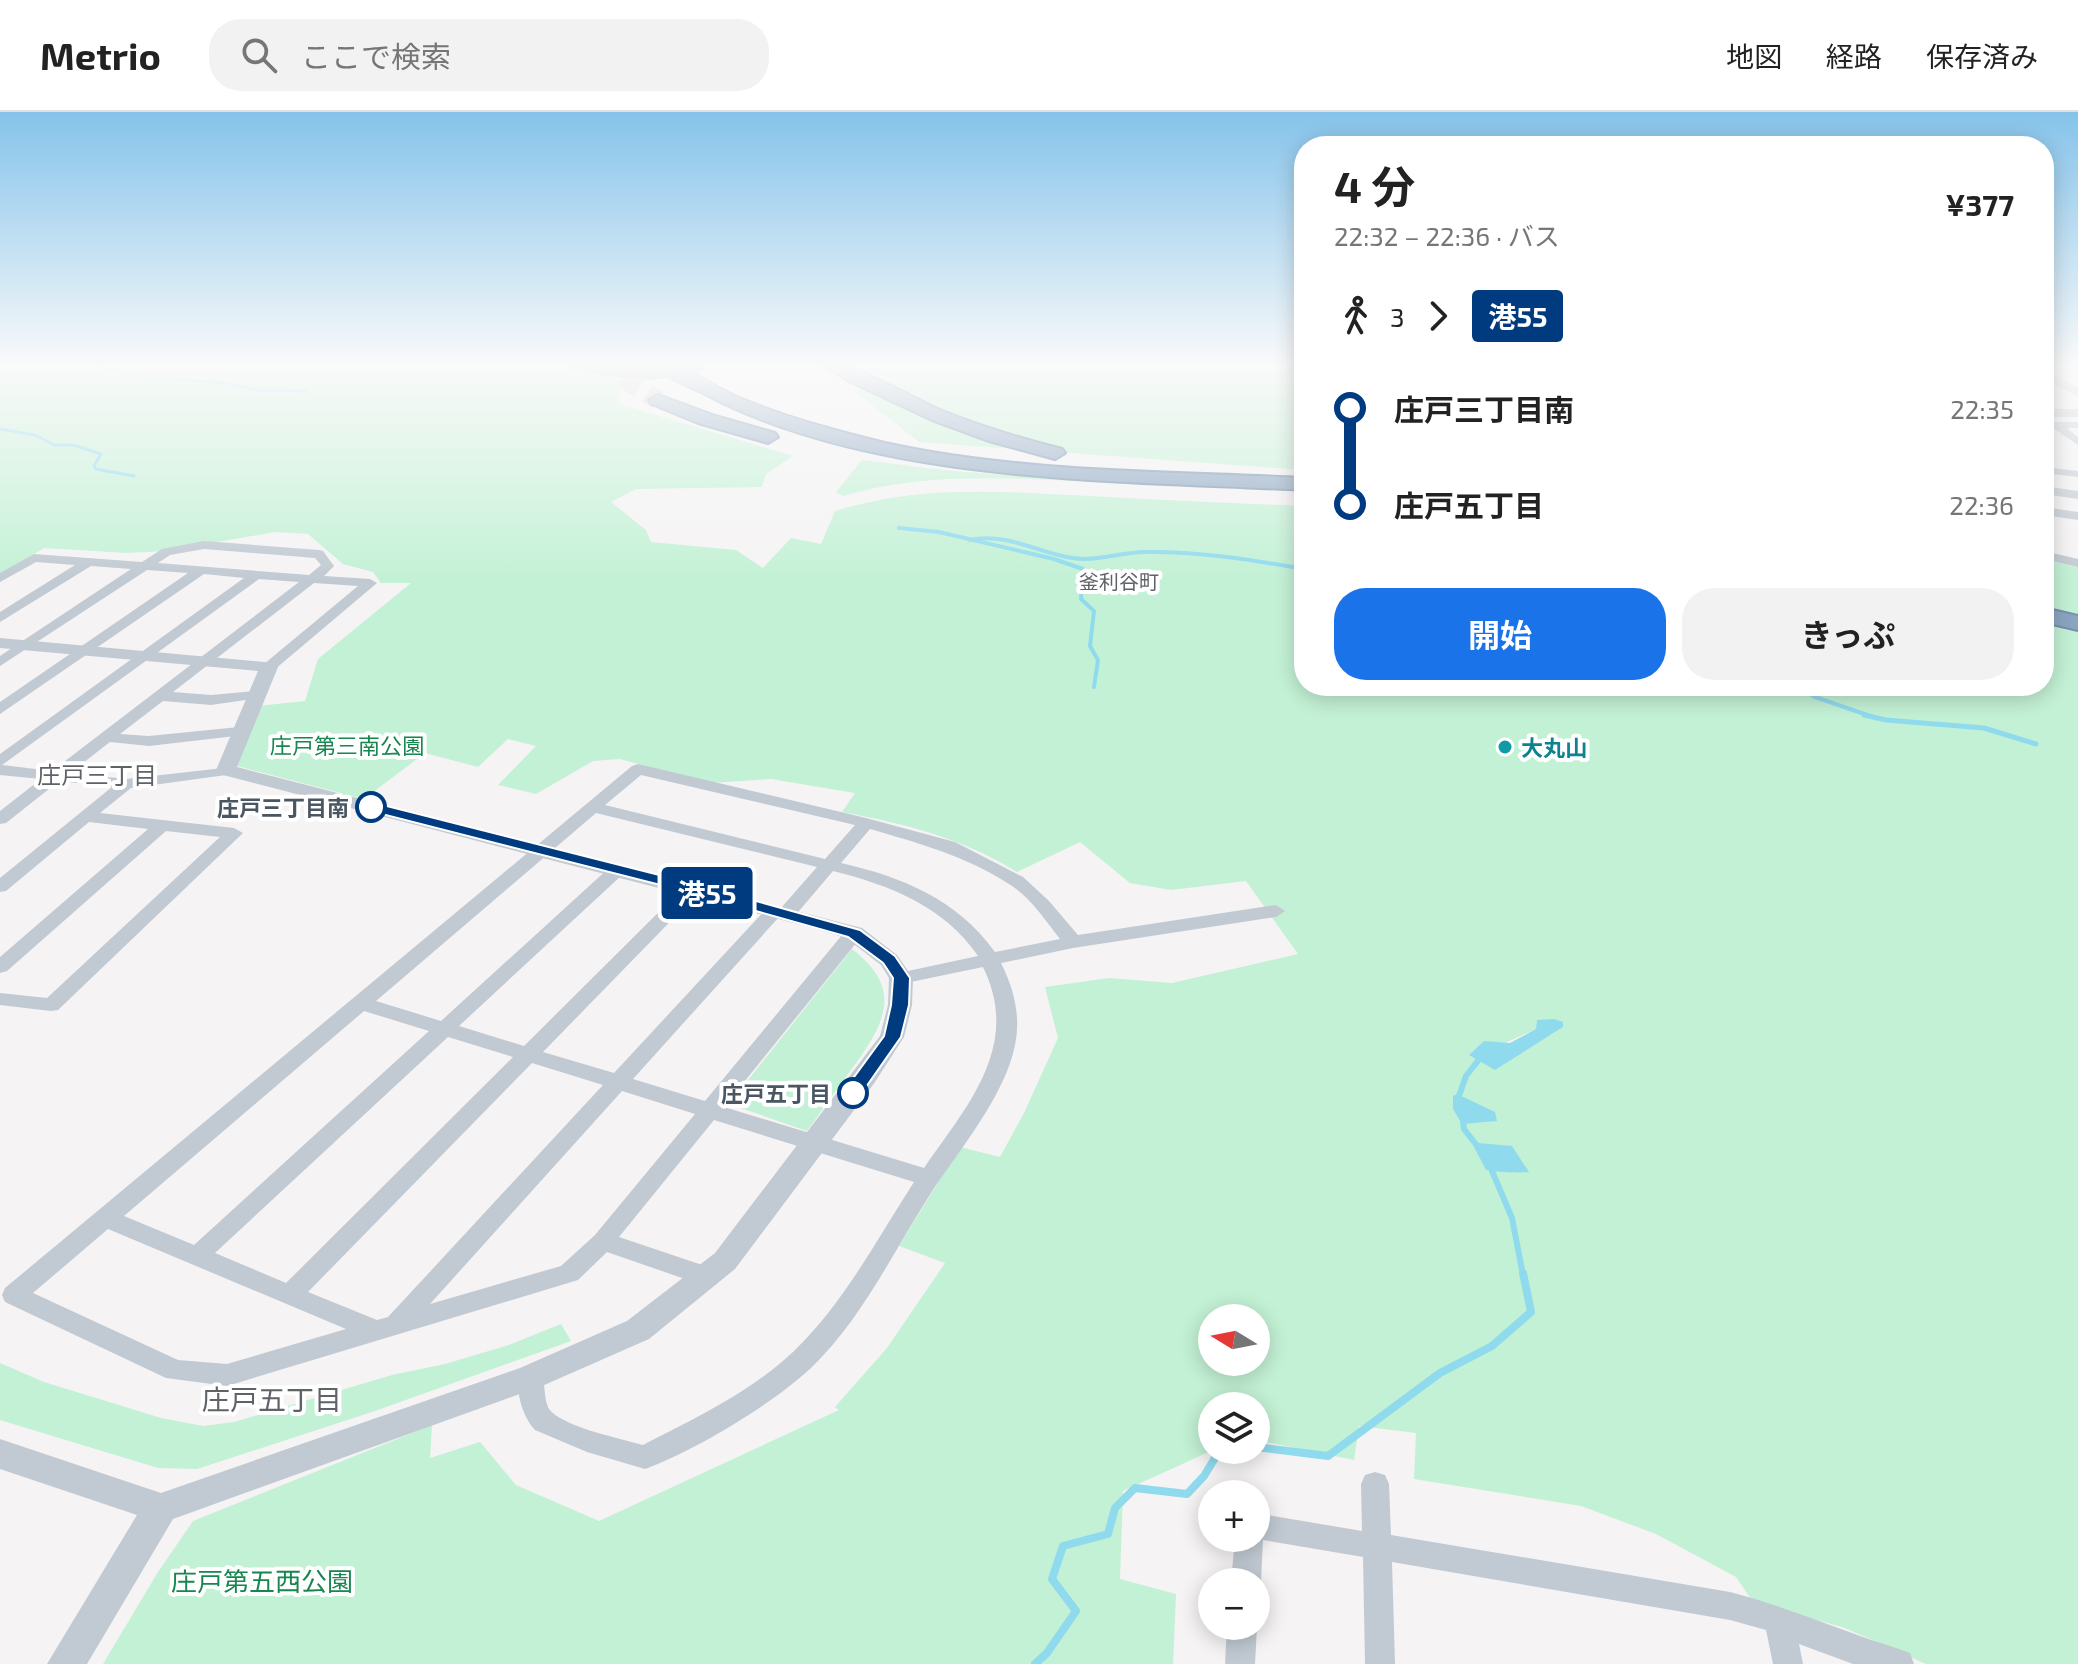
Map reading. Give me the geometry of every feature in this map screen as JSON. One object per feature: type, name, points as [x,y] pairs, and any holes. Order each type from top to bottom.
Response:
[{"type":"highway","points":[[808,435],[1063,476],[1294,487]]},
{"type":"highway","points":[[821,435],[828,438]]},
{"type":"highway","points":[[822,435],[828,438]]},
{"type":"highway","points":[[991,435],[1053,452],[1132,463],[1294,475]]},
{"type":"highway","points":[[887,450],[1294,475]]},
{"type":"highway","points":[[2054,607],[2078,613]]},
{"type":"highway","points":[[2054,617],[2078,623]]},
{"type":"street","points":[[2054,471],[2078,474]]},
{"type":"street","points":[[2054,491],[2078,495]]},
{"type":"street","points":[[2054,512],[2078,516]]},
{"type":"street","points":[[0,662],[12,644],[166,552],[204,545],[319,554],[328,566],[0,819]]},
{"type":"street","points":[[2054,557],[2078,563]]},
{"type":"street","points":[[0,578],[34,558],[370,583],[269,667],[239,732],[226,770]]},
{"type":"street","points":[[0,618],[89,562]]},
{"type":"street","points":[[0,709],[200,571]]},
{"type":"street","points":[[0,761],[256,575]]},
{"type":"street","points":[[12,644],[269,667]]},
{"type":"street","points":[[161,696],[211,700],[255,695]]},
{"type":"street","points":[[106,737],[149,741],[239,732]]},
{"type":"street","points":[[854,933],[603,1241],[569,1273],[227,1375],[175,1370],[14,1295],[638,769],[949,846],[1017,881],[1043,905],[1073,942]]},
{"type":"street","points":[[0,770],[126,784],[226,770],[693,888],[854,933],[889,960],[901,978],[900,1005],[892,1037],[866,1076],[725,1261],[638,1330],[531,1377],[161,1508],[0,1454]]},
{"type":"street","points":[[0,887],[126,784]]},
{"type":"street","points":[[531,1377],[538,1415],[546,1422],[583,1440],[645,1457],[707,1425],[782,1377],[834,1326],[880,1260],[986,1088],[1003,1053],[1008,1018],[1006,997],[991,959],[977,939],[939,905],[908,888],[593,807]]},
{"type":"street","points":[[0,999],[51,1005],[234,833],[86,817]]},
{"type":"street","points":[[385,1329],[866,823]]},
{"type":"street","points":[[0,967],[161,826]]},
{"type":"street","points":[[196,1257],[616,871]]},
{"type":"street","points":[[289,1295],[693,888]]},
{"type":"street","points":[[901,978],[1073,942],[1276,911]]},
{"type":"street","points":[[361,1003],[929,1178]]},
{"type":"street","points":[[106,1218],[289,1295],[385,1329]]},
{"type":"street","points":[[603,1241],[708,1277]]},
{"type":"street","points":[[1375,1484],[1380,1664]]},
{"type":"street","points":[[66,1664],[161,1508]]},
{"type":"street","points":[[1270,1528],[1716,1603],[1779,1619],[1819,1638],[1899,1664]]},
{"type":"street","points":[[1779,1619],[1788,1664]]},
{"type":"street","points":[[1240,1664],[1241,1640]]},
{"type":"green space","points":[[0,435],[724,435],[793,456],[766,474],[762,487],[636,489],[611,502],[646,530],[651,542],[736,550],[763,568],[791,538],[821,544],[835,511],[867,502],[930,493],[993,492],[1294,506],[1294,696],[2054,696],[2054,561],[2078,567],[2078,1664],[1926,1664],[1845,1628],[1753,1602],[1736,1577],[1656,1534],[1581,1506],[1414,1479],[1416,1433],[1359,1426],[1354,1460],[1270,1443],[1270,1392],[1198,1392],[1198,1457],[1123,1491],[1120,1579],[1176,1594],[1173,1664],[103,1664],[158,1572],[193,1521],[432,1425],[430,1458],[480,1442],[516,1485],[599,1521],[839,1410],[835,1407],[887,1348],[945,1263],[899,1246],[960,1147],[1000,1157],[1024,1113],[1058,1038],[1045,987],[1109,978],[1172,983],[1298,954],[1246,881],[1171,890],[1130,883],[1080,842],[1017,872],[955,841],[888,821],[842,812],[855,793],[771,779],[709,783],[620,759],[593,761],[536,794],[498,785],[536,746],[508,739],[478,767],[425,753],[364,799],[237,766],[258,706],[305,701],[318,659],[411,583],[381,583],[373,572],[343,564],[308,534],[275,532],[166,551],[127,553],[44,548],[0,574]],"holes":[[[1563,1027],[1496,1069],[1505,1043],[1536,1029]]]},
{"type":"green space","points":[[911,435],[1294,435],[1294,469],[919,442]]},
{"type":"green space","points":[[862,460],[953,471],[1160,486],[1000,478],[919,481],[843,496],[836,492]]},
{"type":"green space","points":[[852,949],[869,964],[879,979],[884,1008],[880,1023],[862,1054],[807,1131],[729,1104]]},
{"type":"green space","points":[[561,1324],[571,1341],[375,1411],[197,1469],[158,1468],[0,1420],[0,1363],[44,1382],[161,1418],[203,1426],[234,1422],[392,1375],[445,1364],[509,1345]]},
{"type":"water","points":[[1537,1020],[1563,1022],[1563,1027],[1495,1070],[1469,1055],[1484,1041],[1510,1043],[1536,1029]]},
{"type":"water","points":[[1457,1094],[1495,1112],[1497,1121],[1462,1124],[1453,1109],[1453,1096]]},
{"type":"water","points":[[1478,1143],[1512,1146],[1529,1172],[1486,1170],[1474,1147]]},
{"type":"waterway","points":[[36,435],[54,445],[73,445],[101,454],[94,466],[96,469],[134,476]]},
{"type":"waterway","points":[[899,528],[939,532],[972,540]]},
{"type":"waterway","points":[[972,540],[999,539],[1070,558],[1165,552],[1245,559],[1294,567]]},
{"type":"waterway","points":[[972,540],[1083,569],[1081,599],[1094,611],[1090,646],[1098,660],[1094,687]]},
{"type":"waterway","points":[[1813,696],[1873,717]]},
{"type":"waterway","points":[[1864,715],[1886,720],[1984,728],[2036,744]]},
{"type":"waterway","points":[[1459,1096],[1466,1076],[1481,1057]]},
{"type":"waterway","points":[[1463,1122],[1464,1129],[1478,1147]]},
{"type":"waterway","points":[[1492,1171],[1512,1218],[1523,1275]]},
{"type":"waterway","points":[[1270,1449],[1328,1456],[1440,1373],[1492,1346],[1531,1312],[1523,1273]]},
{"type":"waterway","points":[[1035,1664],[1047,1653],[1076,1611],[1052,1579],[1063,1546],[1108,1534],[1115,1508],[1135,1488],[1187,1494],[1211,1464]]},
{"type":"bus line","name":"港55","points":[[371,807],[693,888],[854,933],[889,960],[901,978],[900,1005],[892,1037],[853,1093]]},
{"type":"place","name":"大丸山","points":[[1505,747]]},
{"type":"place","name":"庄戸三丁目南","points":[[371,807]]},
{"type":"place","name":"庄戸五丁目","points":[[853,1093]]},
{"type":"district","name":"釜利谷町","points":[[1119,581]]},
{"type":"district","name":"庄戸三丁目","points":[[97,774]]},
{"type":"district","name":"庄戸五丁目","points":[[272,1399]]},
{"type":"park label","name":"庄戸第三南公園","points":[[347,745]]},
{"type":"park label","name":"庄戸第五西公園","points":[[262,1580]]}]
